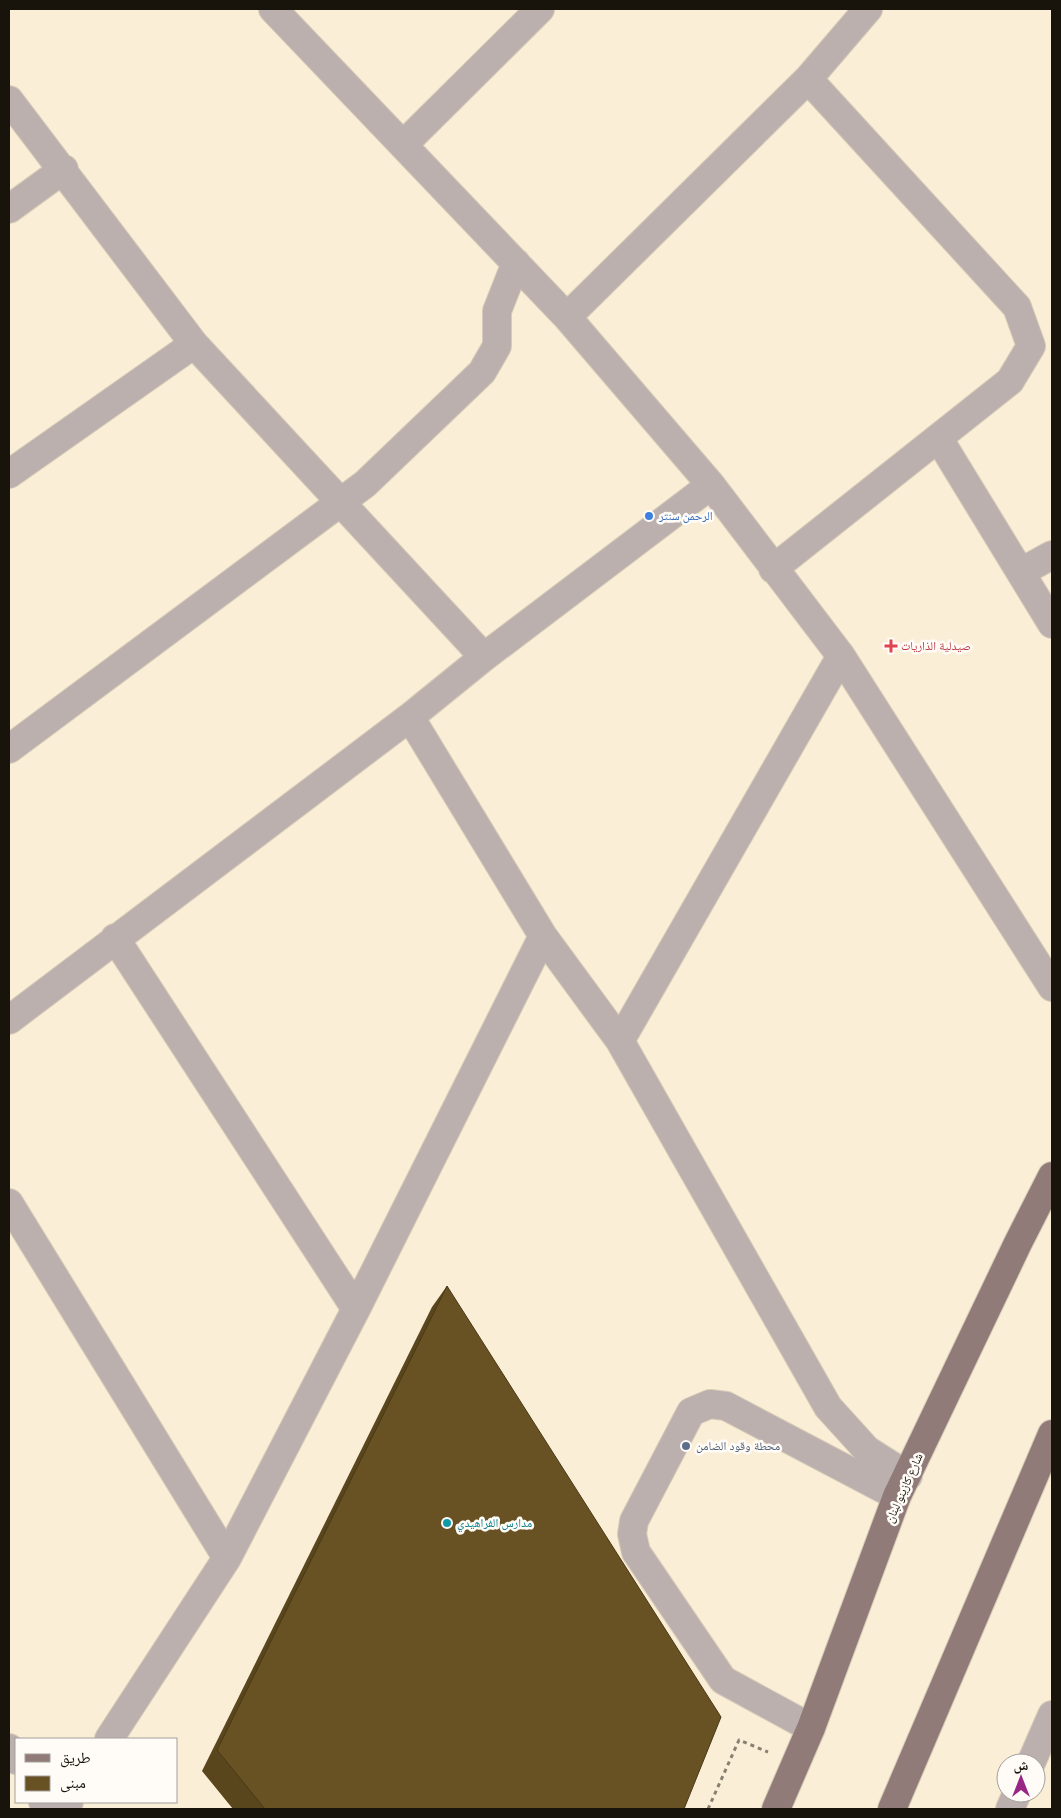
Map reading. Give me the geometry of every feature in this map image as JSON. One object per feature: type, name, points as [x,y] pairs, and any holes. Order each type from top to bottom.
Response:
[{"type":"main road","name":"شارع كازينو لبنان","points":[[776,1809],[811,1728],[903,1486],[1018,1243],[1052,1176]]},
{"type":"main road","points":[[892,1809],[1052,1434]]},
{"type":"street","points":[[273,9],[567,317],[711,485],[841,656],[1052,987]]},
{"type":"street","points":[[402,145],[540,9]]},
{"type":"street","points":[[567,317],[808,79],[868,9]]},
{"type":"street","points":[[773,569],[1010,381],[1031,346],[1017,307],[808,79]]},
{"type":"street","points":[[9,100],[64,169],[194,344],[484,657]]},
{"type":"street","points":[[9,209],[64,169]]},
{"type":"street","points":[[9,749],[365,484],[482,372],[497,346],[498,311],[516,264]]},
{"type":"street","points":[[9,474],[194,344]]},
{"type":"street","points":[[939,439],[1052,624]]},
{"type":"street","points":[[9,1020],[115,938],[410,717],[484,657],[711,485]]},
{"type":"street","points":[[1021,572],[1052,555]]},
{"type":"street","points":[[620,1041],[841,656]]},
{"type":"street","points":[[410,717],[543,936],[620,1041],[828,1407],[903,1486]]},
{"type":"street","points":[[111,1738],[227,1558],[356,1309],[543,936]]},
{"type":"street","points":[[115,938],[356,1309]]},
{"type":"street","points":[[9,1203],[227,1558]]},
{"type":"street","points":[[811,1728],[723,1680],[636,1552],[632,1534],[634,1521],[691,1412],[710,1404],[726,1406],[903,1486]]},
{"type":"street","points":[[1035,1753],[1052,1715]]},
{"type":"path","points":[[708,1809],[739,1740]]},
{"type":"building","name":"مدارس الفراهيدي","points":[[447,1286],[721,1717],[684,1809],[265,1809],[217,1750]]},
{"type":"place","name":"الرحمن سنتر","points":[[649,516]]},
{"type":"place","name":"صيدلية الذاريات","points":[[891,646]]},
{"type":"place","name":"محطة وقود الضامن","points":[[686,1446]]},
{"type":"place","name":"مدارس الفراهيدي","points":[[447,1523]]}]
